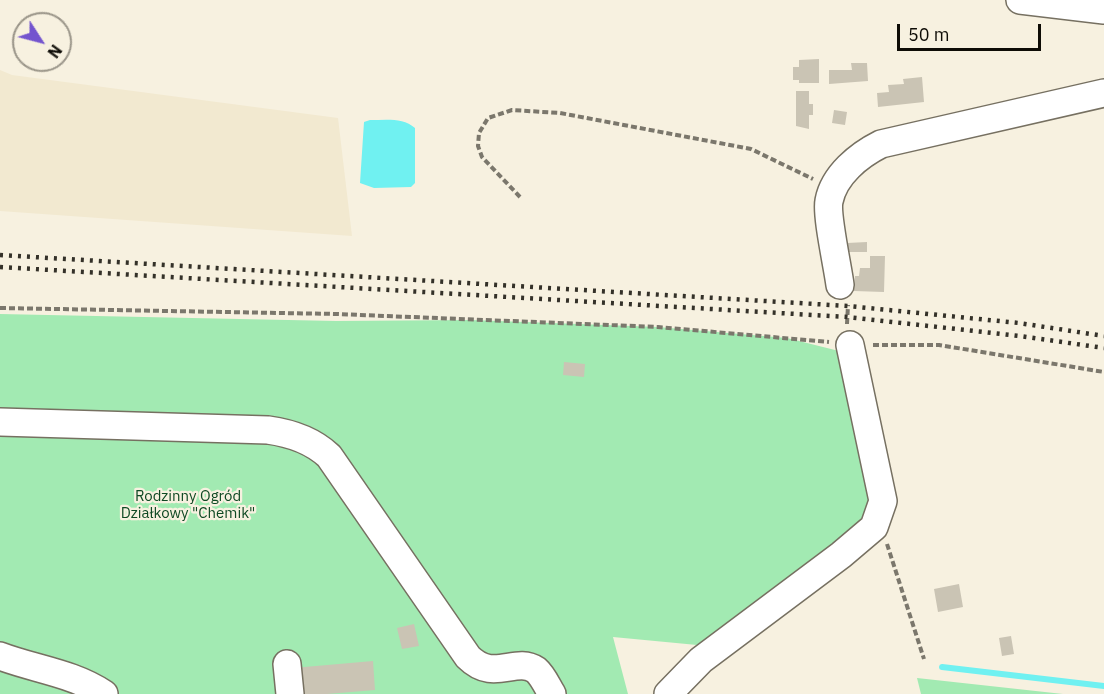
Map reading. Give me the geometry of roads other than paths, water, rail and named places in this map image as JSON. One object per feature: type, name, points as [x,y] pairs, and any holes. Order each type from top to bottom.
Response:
[{"type":"street","points":[[1020,0],[1104,10]]},
{"type":"street","points":[[840,285],[828,204],[840,178],[867,151],[881,144],[1104,93]]},
{"type":"street","points":[[668,694],[701,660],[841,555],[874,527],[883,501],[850,345]]},
{"type":"street","points":[[0,422],[268,430],[310,442],[329,456],[468,657],[486,669],[522,666],[535,669],[552,694]]},
{"type":"street","points":[[0,656],[69,677],[104,694]]},
{"type":"street","points":[[287,664],[290,694]]},
{"type":"water","points":[[370,120],[405,122],[415,128],[415,183],[411,187],[374,188],[360,183],[364,122]]},
{"type":"waterway","points":[[942,667],[1104,686]]},
{"type":"railway","points":[[0,255],[848,306],[1019,323],[1104,336]]},
{"type":"railway","points":[[0,267],[847,317],[1020,336],[1104,348]]},
{"type":"park label","name":"Rodzinny Ogród Działkowy \"Chemik\"","points":[[188,506]]}]
